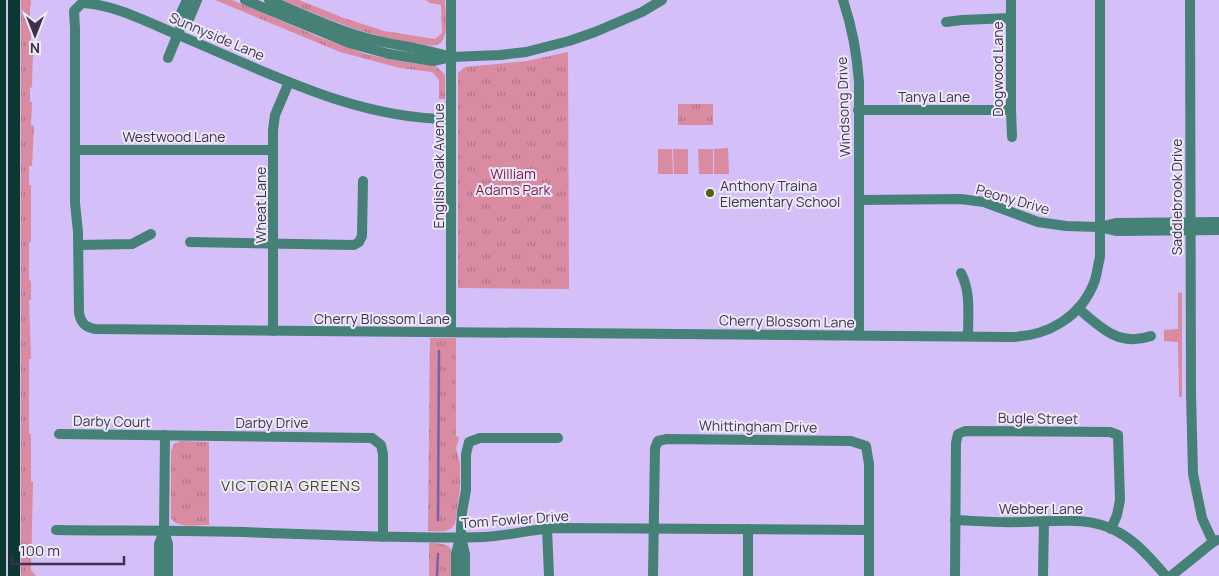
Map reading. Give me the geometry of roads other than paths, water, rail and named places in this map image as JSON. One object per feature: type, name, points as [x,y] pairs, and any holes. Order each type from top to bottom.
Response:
[{"type":"main road","points":[[0,0],[0,576]]},
{"type":"main road","points":[[14,0],[14,576]]},
{"type":"street","points":[[182,24],[180,15],[187,0]]},
{"type":"street","points":[[168,58],[182,24],[189,19],[196,0]]},
{"type":"street","points":[[245,0],[364,48],[424,60],[526,52],[595,32],[642,12],[662,0]]},
{"type":"street","points":[[269,0],[364,38],[434,51],[451,57]]},
{"type":"street","name":"English Oak Avenue","points":[[451,332],[452,0]]},
{"type":"street","name":"Windsong Drive","points":[[843,0],[852,26],[857,60],[859,335]]},
{"type":"street","name":"Dogwood Lane","points":[[1011,0],[1012,137]]},
{"type":"street","name":"Cherry Blossom Lane","points":[[78,245],[79,313],[84,324],[95,329],[1022,337],[1034,335],[1056,326],[1078,308],[1095,280],[1100,257],[1100,0]]},
{"type":"street","name":"Saddlebrook Drive","points":[[1190,0],[1190,394],[1193,474],[1202,518],[1216,540]]},
{"type":"street","name":"Sunnyside Lane","points":[[78,245],[75,204],[74,11],[82,3],[90,3],[134,17],[289,82],[353,105],[385,112],[451,119]]},
{"type":"street","points":[[946,22],[1011,18]]},
{"type":"street","name":"Wheat Lane","points":[[274,330],[273,130],[275,115],[289,82]]},
{"type":"street","name":"Tanya Lane","points":[[858,110],[1011,110]]},
{"type":"street","name":"Westwood Lane","points":[[75,150],[273,150]]},
{"type":"street","points":[[190,242],[273,242],[354,245],[359,242],[362,236],[362,181]]},
{"type":"street","name":"Peony Drive","points":[[859,200],[961,199],[984,202],[1030,219],[1066,226],[1099,227],[1116,223],[1190,226],[1219,230]]},
{"type":"street","name":"Peony Drive","points":[[1190,226],[1219,222]]},
{"type":"street","points":[[78,245],[127,244],[142,240],[151,234]]},
{"type":"street","points":[[961,273],[965,280],[968,295],[968,336]]},
{"type":"street","points":[[1078,308],[1099,326],[1118,337],[1135,340],[1151,336]]},
{"type":"street","name":"Bugle Street","points":[[955,520],[956,443],[958,434],[965,431],[1110,432],[1118,436],[1120,500],[1117,515],[1111,528]]},
{"type":"street","name":"Darby Court","points":[[59,434],[165,435]]},
{"type":"street","points":[[165,435],[164,531],[168,544],[168,576]]},
{"type":"street","name":"Darby Drive","points":[[165,435],[367,437],[378,442],[381,445],[383,454],[383,536]]},
{"type":"street","points":[[456,576],[456,554],[461,537],[462,512],[466,490],[466,454],[469,442],[480,438],[558,438]]},
{"type":"street","name":"Whittingham Drive","points":[[653,528],[654,448],[658,441],[667,439],[851,441],[866,446],[868,454],[869,530]]},
{"type":"street","points":[[955,520],[956,576]]},
{"type":"street","name":"Webber Lane","points":[[955,520],[1019,522],[1092,521],[1118,531],[1139,547],[1166,576]]},
{"type":"street","points":[[1043,576],[1044,521]]},
{"type":"street","points":[[547,528],[549,576]]},
{"type":"street","name":"Tom Fowler Drive","points":[[56,530],[461,537],[494,537],[547,528],[869,530]]},
{"type":"street","points":[[653,528],[653,576]]},
{"type":"street","points":[[748,529],[748,576]]},
{"type":"street","points":[[869,530],[869,576]]},
{"type":"street","points":[[159,576],[159,544],[164,531]]},
{"type":"street","points":[[461,537],[465,554],[465,576]]},
{"type":"street","points":[[1171,576],[1216,540]]},
{"type":"waterway","points":[[438,520],[439,351]]},
{"type":"waterway","points":[[437,576],[438,554]]},
{"type":"place","name":"Anthony Traina Elementary School","points":[[710,193]]},
{"type":"district","name":"VICTORIA GREENS","points":[[291,485]]},
{"type":"park label","name":"William Adams Park","points":[[513,182]]}]
